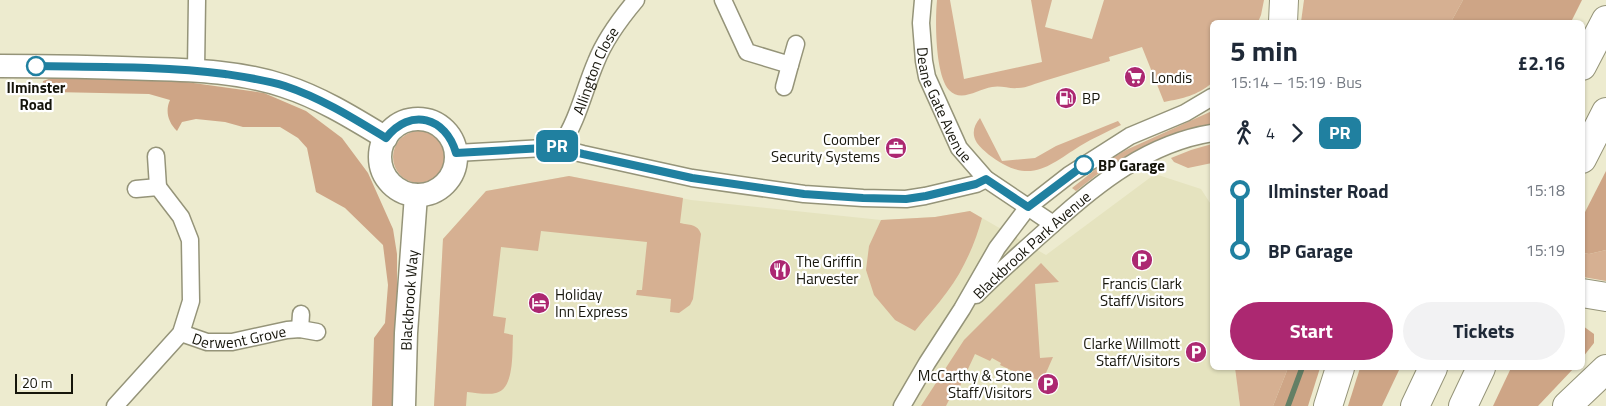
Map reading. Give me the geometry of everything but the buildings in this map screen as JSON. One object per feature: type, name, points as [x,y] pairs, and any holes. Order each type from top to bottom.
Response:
[{"type":"highway","points":[[1585,60],[1606,20]]},
{"type":"highway","points":[[1585,153],[1606,112]]},
{"type":"highway","points":[[1585,294],[1606,297]]},
{"type":"highway","points":[[1567,406],[1606,369]]},
{"type":"highway","points":[[1328,406],[1339,370]]},
{"type":"highway","points":[[1414,406],[1432,370]]},
{"type":"highway","points":[[1463,406],[1480,370]]},
{"type":"street","points":[[196,70],[197,0]]},
{"type":"street","name":"Allington Close","points":[[561,145],[569,133],[596,61],[613,28],[636,0]]},
{"type":"street","points":[[723,0],[747,52],[790,65]]},
{"type":"street","name":"Deane Gate Avenue","points":[[922,0],[921,23],[927,77],[959,148],[986,179],[1053,224]]},
{"type":"street","points":[[784,87],[796,44]]},
{"type":"street","points":[[0,66],[196,70],[244,77],[283,85],[306,93],[337,108],[386,138]]},
{"type":"street","name":"Blackbrook Park Avenue","points":[[902,406],[997,248],[1028,207],[1069,175],[1130,136],[1185,113],[1210,98]]},
{"type":"street","points":[[424,119],[434,123],[445,130],[453,142],[456,153],[454,170],[439,189],[427,194],[416,195],[400,190],[384,174],[380,161],[381,150],[386,138],[400,124],[412,120],[424,119]]},
{"type":"street","name":"Blackbrook Park Avenue","points":[[962,309],[1012,260],[1082,197],[1121,169],[1156,151],[1193,136],[1210,133]]},
{"type":"street","points":[[456,153],[544,148],[561,145],[571,151],[692,178],[804,194],[863,198],[906,199],[967,186],[986,179]]},
{"type":"street","points":[[136,190],[158,187],[156,156]]},
{"type":"street","name":"Derwent Grove","points":[[116,406],[181,333],[191,300],[190,240],[181,218],[158,187]]},
{"type":"street","name":"Blackbrook Way","points":[[404,406],[406,333],[416,195]]},
{"type":"street","name":"Derwent Grove","points":[[181,333],[207,342],[232,342],[300,322],[317,332]]},
{"type":"shaded area","points":[[937,0],[950,0],[964,79],[1042,62],[1031,0],[1052,0],[1045,27],[1092,39],[1104,0],[1264,0],[1259,20],[1210,20],[1210,84],[1190,96],[1164,102],[1142,47],[1109,57],[1110,61],[1025,87],[995,87],[970,94],[954,94],[944,83],[941,72],[937,47]]},
{"type":"shaded area","points":[[1304,0],[1463,0],[1452,20],[1301,20]]},
{"type":"shaded area","points":[[1463,0],[1582,0],[1572,20],[1452,20]]},
{"type":"shaded area","points":[[54,77],[172,80],[264,93],[306,111],[342,138],[368,173],[393,229],[397,254],[397,317],[393,406],[372,406],[374,338],[385,323],[388,285],[383,245],[345,208],[316,192],[307,148],[298,138],[280,127],[243,127],[225,122],[196,119],[182,122],[177,131],[171,124],[168,116],[170,100],[149,94],[53,92],[42,87],[43,81]]},
{"type":"shaded area","points":[[1210,112],[1210,127],[1185,130],[1128,155],[1099,173],[1076,191],[1072,188],[1101,165],[1126,150]]},
{"type":"shaded area","points":[[980,118],[1002,161],[1035,158],[1056,146],[1118,121],[1121,125],[1085,143],[1044,168],[1025,171],[1003,164],[979,146],[975,140],[974,133]]},
{"type":"shaded area","points":[[419,131],[429,133],[437,139],[443,147],[445,157],[443,167],[437,175],[429,181],[419,183],[409,181],[401,175],[395,167],[393,157],[395,147],[401,139],[409,133]]},
{"type":"shaded area","points":[[1210,145],[1210,163],[1188,168],[1174,162],[1171,158]]},
{"type":"shaded area","points":[[1606,171],[1606,250],[1585,253],[1585,212]]},
{"type":"shaded area","points":[[1155,174],[1201,189],[1210,203],[1210,370],[1235,370],[1240,406],[434,406],[443,239],[486,191],[569,176],[691,200],[881,220],[935,217],[970,211],[1046,255]]},
{"type":"shaded area","points":[[569,176],[683,198],[680,223],[698,228],[701,234],[693,299],[690,305],[679,313],[670,312],[671,299],[636,295],[637,290],[642,290],[647,242],[541,231],[538,251],[501,247],[493,316],[506,318],[504,333],[513,335],[511,368],[507,384],[496,393],[467,392],[466,406],[434,406],[443,239],[486,191]]},
{"type":"shaded area","points":[[970,211],[982,218],[968,257],[953,284],[915,331],[895,320],[874,295],[866,270],[869,246],[881,220],[935,217]]},
{"type":"shaded area","points":[[1606,250],[1606,281],[1585,277],[1585,253]]},
{"type":"shaded area","points":[[1041,263],[1059,282],[1035,284],[1040,358],[1053,357],[1042,382],[1000,365],[1001,363],[992,358],[990,361],[975,354],[954,399],[950,398],[946,406],[921,406],[964,340]]},
{"type":"shaded area","points":[[1585,327],[1594,334],[1594,343],[1585,354]]},
{"type":"shaded area","points":[[1235,370],[1287,370],[1273,406],[1240,406]]},
{"type":"shaded area","points":[[1287,370],[1319,370],[1308,406],[1273,406]]},
{"type":"shaded area","points":[[1359,370],[1399,370],[1382,406],[1348,406]]},
{"type":"shaded area","points":[[1510,370],[1572,370],[1538,406],[1493,406]]},
{"type":"waterway","points":[[1288,406],[1301,370]]},
{"type":"bus line","name":"PR","points":[[36,66],[196,70],[237,76],[267,81],[306,93],[337,108],[386,138],[400,124],[424,119],[445,130],[453,142],[456,153],[544,148],[561,145],[571,151],[614,162],[692,178],[804,194],[906,199],[976,184],[986,179],[1028,207],[1084,165]]},
{"type":"place","name":"Ilminster Road","points":[[36,66]]},
{"type":"place","name":"Londis","points":[[1135,77]]},
{"type":"place","name":"BP","points":[[1066,98]]},
{"type":"place","name":"Coomber Security Systems","points":[[896,148]]},
{"type":"place","name":"BP Garage","points":[[1084,165]]},
{"type":"place","name":"Francis Clark Staff/Visitors","points":[[1142,260]]},
{"type":"place","name":"The Griffin Harvester","points":[[780,270]]},
{"type":"place","name":"Holiday Inn Express","points":[[539,303]]},
{"type":"place","name":"Clarke Willmott Staff/Visitors","points":[[1196,352]]},
{"type":"place","name":"McCarthy & Stone Staff/Visitors","points":[[1048,384]]}]
